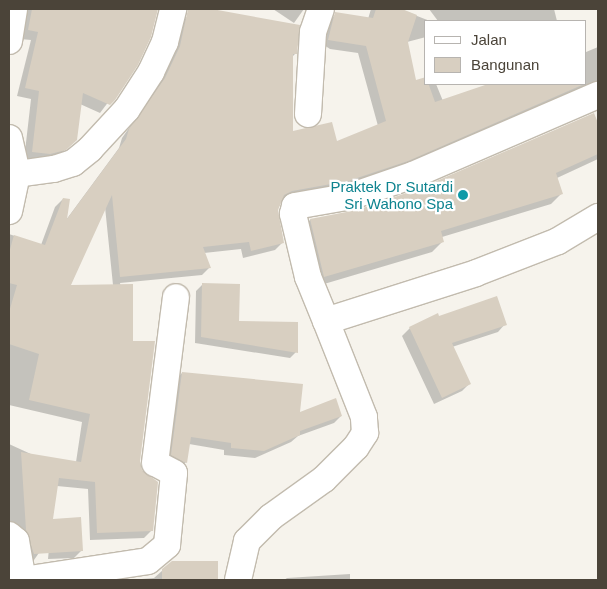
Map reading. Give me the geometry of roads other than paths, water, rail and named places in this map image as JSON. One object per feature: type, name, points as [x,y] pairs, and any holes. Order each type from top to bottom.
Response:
[{"type":"street","points":[[9,41],[14,9]]},
{"type":"street","points":[[17,174],[54,169],[73,163],[90,150],[127,108],[151,72],[165,42],[173,9]]},
{"type":"street","points":[[308,114],[312,32],[321,9]]},
{"type":"street","points":[[238,580],[247,541],[271,517],[324,479],[356,447],[364,433],[364,417],[308,277],[293,214],[295,206],[352,196],[413,175],[598,95]]},
{"type":"street","points":[[9,138],[17,174],[9,212]]},
{"type":"street","points":[[326,321],[476,273],[558,241],[598,217]]},
{"type":"street","points":[[9,535],[16,541],[23,580],[148,561],[167,545],[174,473],[155,463],[176,297]]},
{"type":"place","name":"Praktek Dr Sutardi Sri Wahono Spa","points":[[463,195]]}]
